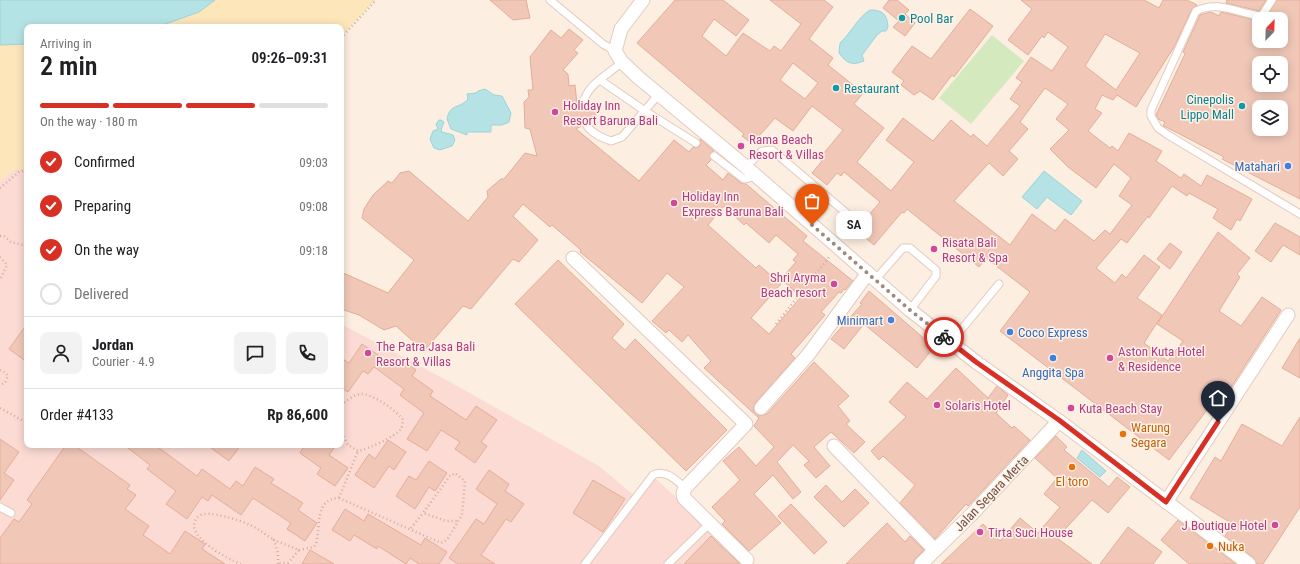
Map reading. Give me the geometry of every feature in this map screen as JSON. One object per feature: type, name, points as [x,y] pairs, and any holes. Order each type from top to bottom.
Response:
[{"type":"street","points":[[643,0],[621,29],[618,56],[659,94],[757,176],[910,310],[976,362],[1059,420],[1249,564]]},
{"type":"street","points":[[573,258],[746,424],[683,493],[684,498],[747,560]]},
{"type":"street","points":[[761,408],[808,355],[872,277]]},
{"type":"street","points":[[1166,502],[1288,315]]},
{"type":"street","name":"Jalan Segara Merta","points":[[921,564],[971,515],[1059,420]]},
{"type":"street","points":[[834,446],[935,550]]},
{"type":"lane","points":[[550,0],[618,56],[600,80],[585,96],[583,104]]},
{"type":"lane","points":[[1272,0],[1260,16],[1224,1],[1216,0],[1206,2],[1200,6],[1193,18],[1151,110],[1151,116],[1158,128],[1168,135],[1300,214]]},
{"type":"lane","points":[[600,80],[645,112],[696,143]]},
{"type":"lane","points":[[585,123],[589,129],[597,135],[612,141],[622,137],[659,94]]},
{"type":"lane","points":[[746,167],[762,151],[769,149],[776,152],[851,217]]},
{"type":"lane","points":[[714,156],[744,179],[750,179],[757,176]]},
{"type":"lane","points":[[872,277],[903,248],[910,248],[936,270],[936,276],[910,310]]},
{"type":"lane","points":[[950,342],[999,284]]},
{"type":"lane","points":[[585,564],[653,475],[658,472],[665,474],[686,488]]},
{"type":"lane","points":[[0,507],[10,513]]},
{"type":"lane","points":[[668,564],[710,523]]},
{"type":"path","points":[[344,35],[376,0]]},
{"type":"path","points":[[0,188],[19,172],[24,171]]},
{"type":"path","points":[[0,236],[4,236],[11,242],[24,245]]},
{"type":"path","points":[[776,324],[832,254]]},
{"type":"path","points":[[0,258],[7,265],[0,280]]},
{"type":"path","points":[[0,370],[8,376],[5,383],[0,385]]},
{"type":"path","points":[[344,403],[356,395],[367,394],[394,410],[403,420],[401,429],[395,434],[364,450],[358,451],[348,445],[344,438]]},
{"type":"path","points":[[0,408],[24,421]]},
{"type":"path","points":[[339,498],[358,451]]},
{"type":"path","points":[[241,564],[222,556],[198,535],[194,529],[199,516],[209,514],[243,522],[274,540],[299,550],[314,547],[317,540],[322,508],[327,500],[339,498],[411,528],[441,543],[444,542],[462,514],[465,481],[455,473],[450,476],[411,528]]},
{"type":"path","points":[[423,513],[446,521],[458,521]]},
{"type":"path","points":[[274,540],[278,554],[278,564],[288,563],[299,550]]},
{"type":"shaded area","name":"The Patra Jasa Bali Resort & Villas","points":[[24,168],[24,448],[344,448],[344,326],[450,382],[599,466],[636,497],[655,478],[748,564],[0,564],[0,181],[14,170]]},
{"type":"green space","points":[[992,35],[1024,61],[971,124],[939,98]]},
{"type":"sand","points":[[215,0],[375,0],[344,34],[344,24],[165,24],[199,12]]},
{"type":"sand","points":[[24,44],[24,168],[14,170],[0,181],[0,45]]},
{"type":"water","points":[[0,0],[215,0],[199,12],[165,24],[24,24],[24,44],[0,45]]},
{"type":"water","points":[[870,10],[878,11],[884,14],[887,19],[888,27],[886,31],[882,31],[877,35],[862,55],[864,61],[850,63],[839,53],[840,43],[862,17]]},
{"type":"water","points":[[485,89],[494,95],[502,96],[511,113],[509,122],[502,125],[491,125],[491,132],[467,132],[467,135],[451,129],[447,119],[450,111],[468,99],[467,94],[476,93]]},
{"type":"water","points":[[439,120],[444,122],[441,130],[442,132],[453,135],[455,140],[452,146],[440,150],[434,148],[430,139],[433,131],[438,129],[436,124]]},
{"type":"water","points":[[1044,171],[1082,201],[1071,215],[1047,197],[1037,209],[1022,197]]},
{"type":"water","points":[[1082,450],[1106,471],[1100,477],[1077,458]]},
{"type":"building","points":[[490,0],[526,0],[530,18],[513,20]]},
{"type":"building","points":[[675,0],[723,0],[749,20],[736,36],[714,19],[702,36],[726,56],[743,33],[770,51],[774,46],[781,51],[801,24],[770,0],[824,0],[833,7],[809,39],[833,58],[828,65],[863,93],[854,104],[884,128],[857,162],[891,191],[914,162],[886,140],[903,118],[933,141],[951,120],[971,137],[973,134],[987,146],[1020,106],[1010,99],[1022,82],[1016,78],[1031,57],[1052,71],[1068,47],[1048,32],[1044,38],[1042,36],[1028,55],[1008,40],[1032,9],[1021,0],[1144,0],[1159,8],[1163,0],[1187,0],[1197,5],[1192,9],[1174,47],[1136,107],[1117,95],[1113,100],[1102,95],[1095,109],[1102,113],[1088,131],[1110,148],[1112,146],[1118,151],[1129,133],[1162,151],[1156,161],[1181,178],[1184,174],[1201,186],[1207,175],[1252,199],[1240,221],[1237,219],[1231,230],[1213,218],[1218,209],[1189,193],[1187,196],[1172,186],[1149,218],[1148,216],[1127,243],[1121,239],[1096,268],[1115,283],[1122,274],[1126,278],[1144,255],[1160,267],[1137,298],[1162,315],[1144,343],[1168,361],[1183,341],[1157,324],[1218,232],[1250,258],[1237,274],[1240,277],[1219,311],[1241,326],[1262,297],[1281,310],[1224,398],[1219,394],[1169,460],[1000,331],[1030,292],[986,258],[979,267],[907,209],[904,213],[902,212],[874,245],[856,230],[880,202],[844,172],[841,176],[837,173],[827,185],[812,173],[822,161],[819,159],[843,130],[812,106],[793,131],[775,118],[752,144],[742,136],[744,134],[637,43]],"holes":[[[1105,34],[1140,53],[1116,90],[1085,66]],[[793,63],[818,83],[805,99],[780,80]],[[1045,88],[1068,104],[1056,119],[1069,130],[1050,149],[1068,167],[1096,188],[1114,164],[1131,178],[1119,196],[1132,205],[1110,234],[1105,230],[1094,241],[1065,219],[1055,231],[1032,214],[1010,245],[954,201],[989,163],[1003,176],[1018,159],[1009,151],[1028,129],[1020,122]]]},
{"type":"building","name":"Pool Bar","points":[[889,0],[897,0],[909,10],[905,14],[915,23],[905,36],[893,27],[899,21],[883,8]]},
{"type":"building","points":[[1227,0],[1266,0],[1259,11],[1226,3]]},
{"type":"building","points":[[1277,0],[1300,0],[1300,199],[1222,159],[1224,157],[1163,126],[1165,122],[1158,119],[1156,115],[1185,54],[1183,52],[1200,15],[1211,12],[1219,16],[1221,12],[1252,19],[1252,48],[1288,48],[1288,12],[1269,12]]},
{"type":"building","points":[[970,9],[993,26],[954,77],[952,75],[933,100],[920,91],[914,95],[901,85],[904,81],[892,72],[912,46],[931,59]]},
{"type":"building","points":[[569,29],[583,40],[574,50],[578,53],[563,70],[568,74],[569,86],[575,85],[577,104],[584,109],[588,104],[595,103],[596,115],[589,120],[585,118],[582,119],[581,126],[576,129],[639,181],[674,140],[689,152],[693,147],[696,148],[700,146],[700,139],[714,151],[710,153],[711,160],[706,165],[723,180],[728,173],[741,183],[746,184],[807,236],[803,241],[853,281],[845,290],[844,289],[841,293],[839,292],[821,312],[825,315],[791,354],[795,358],[755,403],[753,410],[759,416],[767,414],[814,362],[849,396],[838,406],[850,421],[846,424],[865,442],[854,453],[831,432],[814,447],[830,466],[816,478],[804,465],[809,461],[793,445],[777,462],[801,492],[793,499],[773,475],[754,494],[781,523],[749,551],[722,524],[725,521],[712,507],[740,480],[723,461],[739,447],[756,466],[774,447],[754,426],[759,418],[704,368],[711,361],[688,335],[682,342],[669,330],[666,333],[652,321],[684,287],[667,273],[642,303],[580,252],[581,250],[552,225],[550,227],[523,204],[513,216],[538,240],[519,262],[513,259],[471,309],[463,306],[424,351],[396,326],[384,330],[359,315],[344,310],[344,273],[388,293],[414,260],[362,218],[364,209],[373,195],[388,181],[392,183],[400,173],[409,171],[468,221],[488,197],[487,191],[501,179],[504,179],[525,153],[537,156],[530,129],[525,128],[524,102],[529,97],[528,90],[533,90],[530,57],[551,30],[561,38]],"holes":[[[724,206],[744,225],[746,223],[769,243],[776,235],[798,254],[793,260],[796,262],[781,279],[801,297],[769,334],[751,318],[781,284],[759,265],[756,268],[708,225]]]},
{"type":"building","points":[[1275,223],[1300,237],[1300,255],[1283,245],[1271,262],[1255,251]]},
{"type":"building","points":[[1170,243],[1182,252],[1170,269],[1157,259]]},
{"type":"building","points":[[558,260],[624,324],[612,338],[625,350],[635,339],[727,430],[686,471],[515,304]]},
{"type":"building","points":[[869,291],[934,347],[917,368],[864,324],[844,349],[831,339],[862,304],[860,303]]},
{"type":"building","points":[[24,328],[24,360],[9,349]]},
{"type":"building","points":[[1300,338],[1300,378],[1282,368]]},
{"type":"building","points":[[362,344],[393,365],[398,358],[416,370],[412,376],[433,391],[430,396],[466,420],[476,406],[497,420],[481,442],[487,446],[475,463],[455,449],[460,442],[441,430],[427,451],[407,439],[424,413],[400,395],[404,389],[374,367],[368,374],[363,371],[348,392],[344,390],[344,360],[349,363]]},
{"type":"building","points":[[956,368],[988,398],[997,386],[1008,395],[996,413],[1012,428],[1014,426],[1030,440],[968,506],[966,504],[935,539],[900,503],[915,485],[883,456],[879,460],[871,451],[906,417],[889,402],[907,382],[927,399]]},
{"type":"building","points":[[1300,417],[1300,507],[1263,564],[1257,564],[1254,558],[1225,536],[1233,524],[1190,498],[1215,457],[1221,461],[1242,424],[1282,446]]},
{"type":"building","points":[[1056,436],[1067,447],[1064,450],[1109,487],[1117,477],[1130,487],[1108,513],[1092,500],[1057,538],[1092,564],[941,564],[983,524],[1000,541],[1020,518],[1038,533],[1060,507],[1044,494],[1057,478],[1035,458]]},
{"type":"building","points":[[0,439],[19,452],[4,473],[14,480],[0,500]]},
{"type":"building","points":[[388,440],[406,452],[394,470],[389,466],[374,488],[355,475],[369,454],[375,459]]},
{"type":"building","points":[[64,448],[78,448],[130,485],[127,489],[136,495],[125,509],[149,526],[143,535],[170,554],[185,531],[205,544],[202,549],[225,564],[0,564],[0,538],[14,519],[19,522],[32,504],[27,500]]},
{"type":"building","points":[[128,448],[159,448],[197,476],[202,469],[230,489],[236,481],[243,486],[255,467],[274,479],[271,483],[303,503],[298,510],[317,523],[305,541],[287,529],[291,523],[253,498],[241,515],[212,495],[208,501],[202,497],[187,519],[166,504],[176,491],[147,469],[150,465]]},
{"type":"building","points":[[211,448],[239,448],[229,461]]},
{"type":"building","points":[[303,448],[334,448],[329,455],[348,468],[335,486],[317,474],[321,468],[300,453]]},
{"type":"building","points":[[429,461],[447,473],[435,491],[429,487],[415,509],[396,496],[409,476],[416,480]]},
{"type":"building","points":[[489,470],[509,484],[505,491],[524,504],[511,522],[506,519],[481,555],[495,564],[458,564],[449,558],[476,519],[484,524],[497,504],[476,489]]},
{"type":"building","points":[[593,480],[625,499],[603,532],[573,513]]},
{"type":"building","points":[[826,485],[842,502],[855,489],[869,503],[844,527],[814,497]]},
{"type":"building","points":[[791,504],[827,542],[814,554],[778,516]]},
{"type":"building","points":[[345,509],[364,521],[368,514],[421,545],[425,538],[447,552],[439,564],[419,564],[410,558],[406,564],[378,546],[377,549],[354,535],[350,541],[332,530]]},
{"type":"building","points":[[1178,520],[1236,564],[1189,564],[1161,540]]},
{"type":"building","points":[[887,523],[905,542],[910,536],[924,550],[915,559],[913,564],[846,564]]},
{"type":"building","points":[[1128,527],[1162,552],[1153,564],[1100,564]]},
{"type":"building","points":[[711,536],[740,564],[684,564]]},
{"type":"building","points":[[310,550],[334,564],[302,564]]},
{"type":"way so far","points":[[812,225],[910,310],[944,337]]},
{"type":"place","name":"Pool Bar","points":[[902,18]]},
{"type":"place","name":"Restaurant","points":[[836,88]]},
{"type":"place","name":"Cinepolis Lippo Mall","points":[[1242,106]]},
{"type":"place","name":"Holiday Inn Resort Baruna Bali","points":[[555,112]]},
{"type":"place","name":"Rama Beach Resort & Villas","points":[[741,146]]},
{"type":"place","name":"Matahari","points":[[1288,166]]},
{"type":"place","name":"Holiday Inn Express Baruna Bali","points":[[674,203]]},
{"type":"place","name":"SA","points":[[812,225]]},
{"type":"place","name":"Risata Bali Resort & Spa","points":[[934,249]]},
{"type":"place","name":"Shri Aryma Beach resort","points":[[834,284]]},
{"type":"place","name":"Minimart","points":[[891,320]]},
{"type":"place","name":"Coco Express","points":[[1010,332]]},
{"type":"place","name":"The Patra Jasa Bali Resort & Villas","points":[[368,353]]},
{"type":"place","name":"Anggita Spa","points":[[1053,358]]},
{"type":"place","name":"Aston Kuta Hotel & Residence","points":[[1110,358]]},
{"type":"place","name":"Solaris Hotel","points":[[937,405]]},
{"type":"place","name":"Kuta Beach Stay","points":[[1071,408]]},
{"type":"place","name":"Warung Segara","points":[[1123,434]]},
{"type":"place","name":"El toro","points":[[1072,467]]},
{"type":"place","name":"J Boutique Hotel","points":[[1275,525]]},
{"type":"place","name":"Tirta Suci House","points":[[980,532]]},
{"type":"place","name":"Nuka","points":[[1210,546]]},
{"type":"route","points":[[944,337],[976,362],[1059,420],[1166,502],[1218,422]]}]
